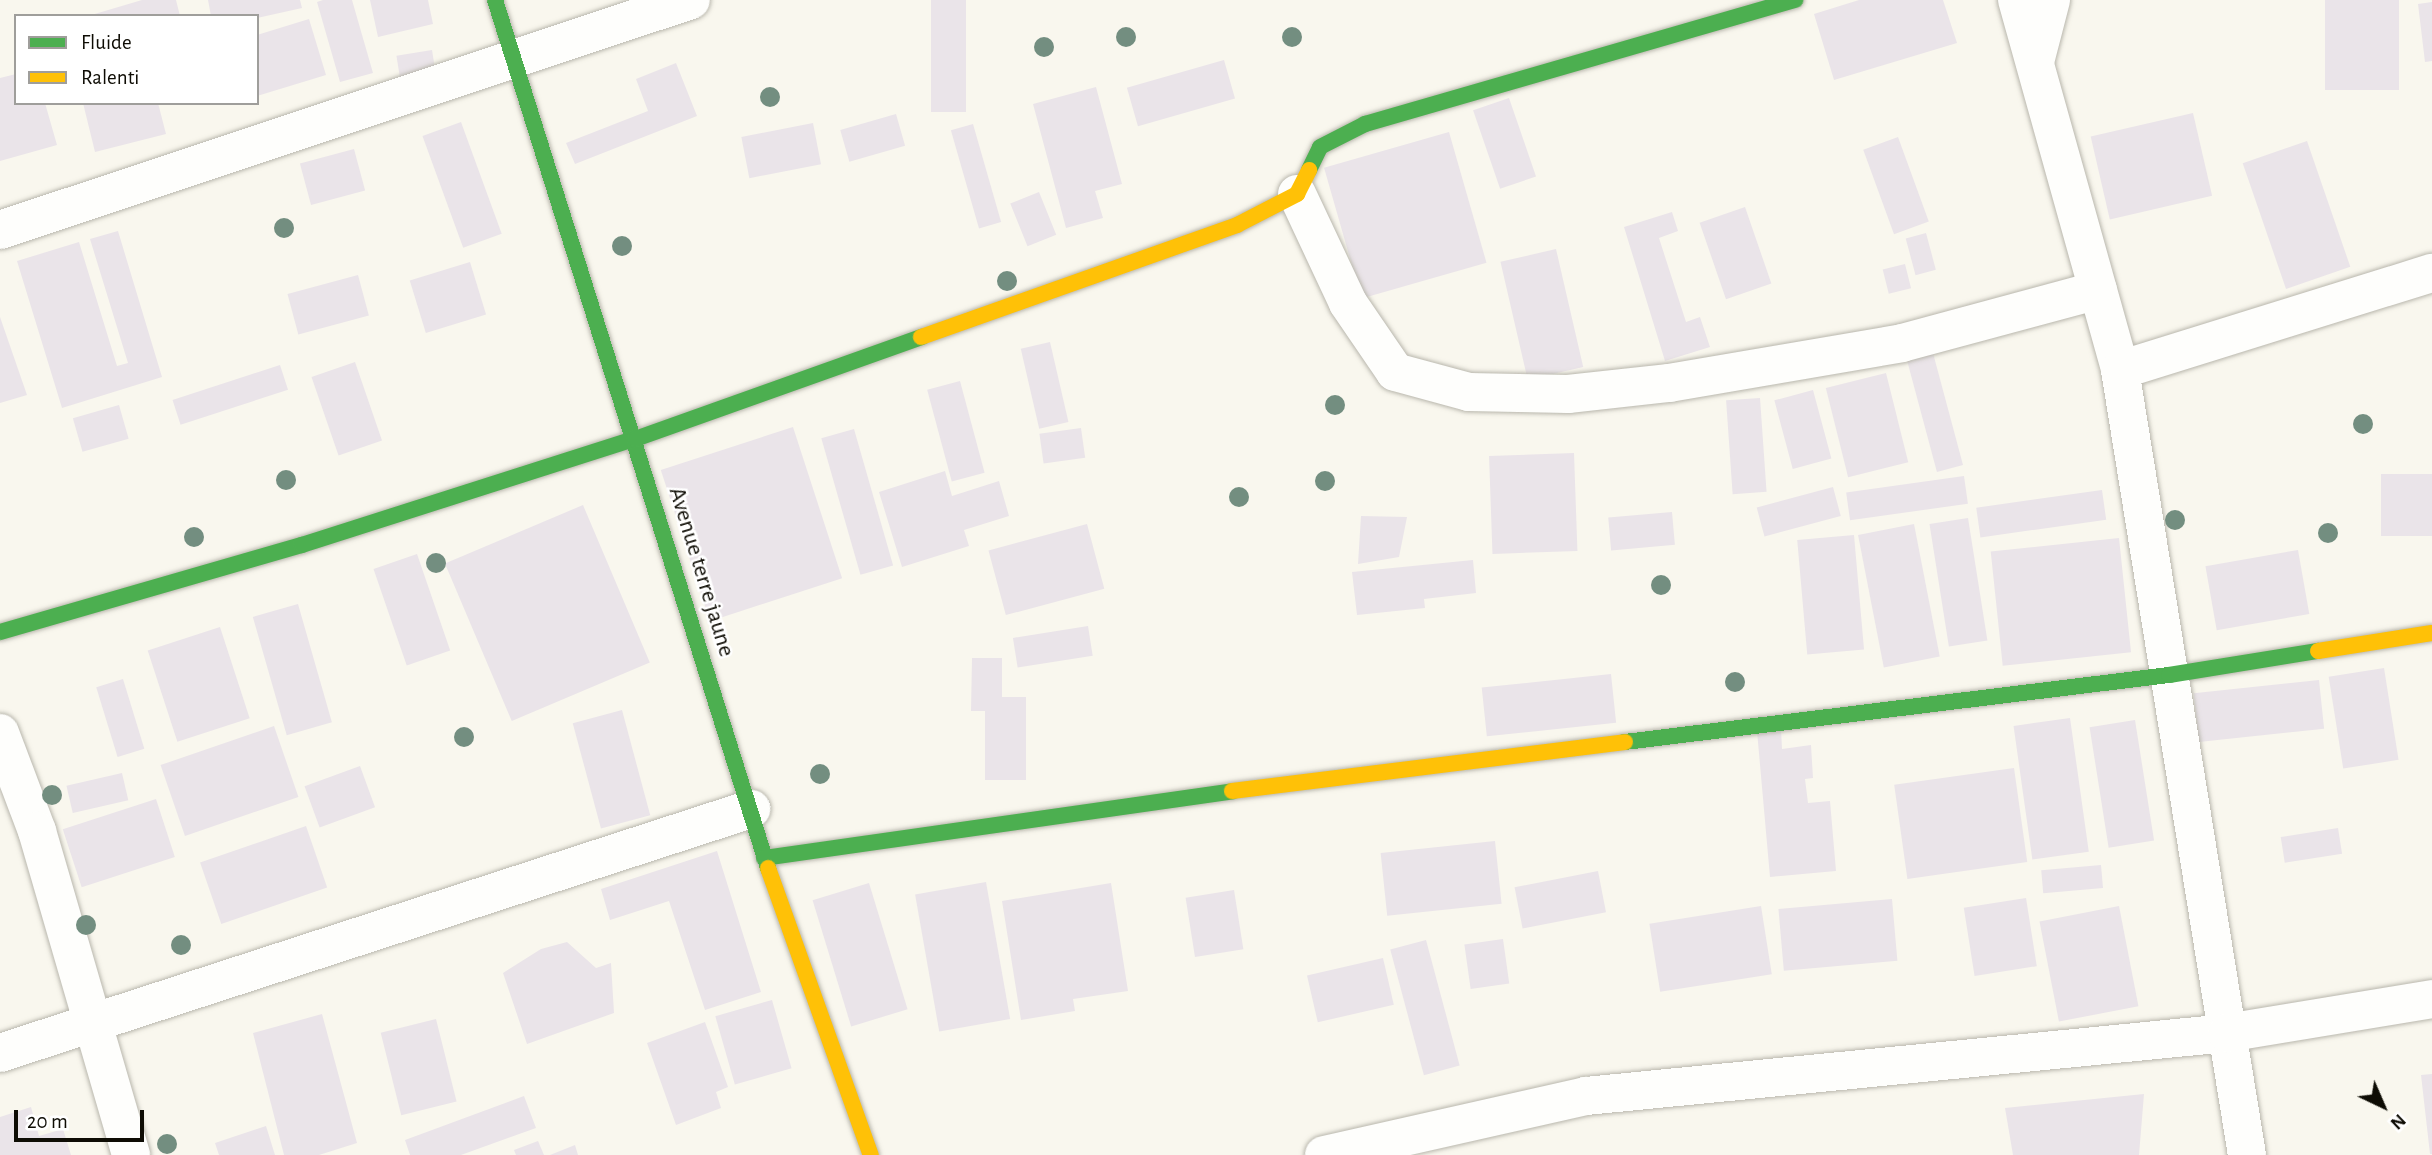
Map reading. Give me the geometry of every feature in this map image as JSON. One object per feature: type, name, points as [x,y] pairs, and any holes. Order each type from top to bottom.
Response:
[{"type":"street","name":"Avenue terre jaune","points":[[495,0],[516,57],[764,858],[871,1155]]},
{"type":"street","points":[[0,230],[691,0]]},
{"type":"street","points":[[0,632],[302,545],[635,439],[1237,225],[1297,194],[1320,147],[1366,124],[1796,0]]},
{"type":"street","points":[[2017,0],[2120,370],[2247,1155]]},
{"type":"street","points":[[2035,65],[2051,0]]},
{"type":"street","points":[[1297,194],[1348,303],[1395,372],[1469,391],[1568,394],[1669,383],[1902,343],[2098,290]]},
{"type":"street","points":[[2120,370],[2432,273]]},
{"type":"street","points":[[764,858],[1152,801],[2169,675],[2432,633]]},
{"type":"street","points":[[0,733],[37,831],[91,1026],[131,1155]]},
{"type":"street","points":[[0,1053],[91,1026],[751,809]]},
{"type":"street","points":[[1324,1155],[1586,1096],[2227,1033],[2432,999]]},
{"type":"building","points":[[142,0],[176,0],[180,14],[95,14]]},
{"type":"building","points":[[208,0],[300,0],[302,8],[259,18],[259,14],[211,14]]},
{"type":"building","points":[[352,0],[373,73],[340,82],[317,2]]},
{"type":"building","points":[[370,0],[428,0],[433,24],[378,37]]},
{"type":"building","points":[[931,0],[966,0],[966,112],[931,112]]},
{"type":"building","points":[[1859,0],[1943,0],[1957,43],[1834,80],[1814,14]]},
{"type":"building","points":[[2325,0],[2399,0],[2399,90],[2325,90]]},
{"type":"building","points":[[2432,2],[2432,61],[2425,62],[2418,4]]},
{"type":"building","points":[[309,19],[326,75],[259,95],[259,34]]},
{"type":"building","points":[[432,50],[436,75],[400,80],[396,56]]},
{"type":"building","points":[[1224,60],[1235,98],[1138,126],[1127,88]]},
{"type":"building","points":[[676,63],[697,116],[575,164],[566,143],[648,111],[636,79]]},
{"type":"building","points":[[14,74],[14,105],[46,105],[57,145],[0,161],[0,78]]},
{"type":"building","points":[[1096,87],[1122,184],[1095,191],[1103,218],[1066,228],[1033,104]]},
{"type":"building","points":[[1509,98],[1536,176],[1500,189],[1473,110]]},
{"type":"building","points":[[83,105],[159,105],[166,134],[95,152]]},
{"type":"building","points":[[2193,113],[2212,196],[2110,219],[2091,137]]},
{"type":"building","points":[[896,114],[905,146],[849,162],[840,130]]},
{"type":"building","points":[[461,122],[502,234],[463,248],[422,136]]},
{"type":"building","points":[[813,123],[821,164],[749,178],[741,137]]},
{"type":"building","points":[[973,124],[1001,222],[979,228],[951,130]]},
{"type":"building","points":[[1449,132],[1486,263],[1362,299],[1324,168]]},
{"type":"building","points":[[1898,137],[1929,222],[1894,234],[1863,150]]},
{"type":"building","points":[[2307,141],[2350,267],[2286,289],[2243,163]]},
{"type":"building","points":[[354,149],[365,191],[311,205],[300,163]]},
{"type":"building","points":[[1039,192],[1056,235],[1027,246],[1010,204]]},
{"type":"building","points":[[1745,207],[1771,284],[1726,299],[1700,223]]},
{"type":"building","points":[[1672,212],[1678,231],[1659,238],[1686,322],[1700,317],[1710,347],[1665,361],[1624,227]]},
{"type":"building","points":[[118,231],[162,377],[62,408],[17,261],[79,242],[117,366],[128,363],[90,239]]},
{"type":"building","points":[[1926,233],[1936,270],[1916,275],[1906,238]]},
{"type":"building","points":[[1556,249],[1583,367],[1528,380],[1500,262]]},
{"type":"building","points":[[470,262],[486,315],[426,333],[410,280]]},
{"type":"building","points":[[1905,264],[1911,288],[1889,294],[1883,270]]},
{"type":"building","points":[[358,275],[369,316],[298,334],[287,294]]},
{"type":"building","points":[[0,317],[27,395],[0,403]]},
{"type":"building","points":[[1050,342],[1068,422],[1039,429],[1021,349]]},
{"type":"building","points":[[1933,353],[1963,465],[1937,472],[1907,360]]},
{"type":"building","points":[[355,362],[382,440],[339,455],[312,377]]},
{"type":"building","points":[[280,365],[288,390],[181,425],[173,400]]},
{"type":"building","points":[[1886,373],[1908,462],[1848,477],[1826,388]]},
{"type":"building","points":[[960,381],[985,473],[952,482],[927,390]]},
{"type":"building","points":[[1813,390],[1831,459],[1793,469],[1774,400]]},
{"type":"building","points":[[1760,398],[1767,492],[1733,494],[1726,400]]},
{"type":"building","points":[[119,405],[129,439],[83,452],[73,418]]},
{"type":"building","points":[[793,427],[842,578],[710,621],[661,470]]},
{"type":"building","points":[[1081,428],[1085,458],[1044,464],[1039,434]]},
{"type":"building","points":[[854,429],[893,565],[860,575],[821,438]]},
{"type":"building","points":[[1574,453],[1577,551],[1492,554],[1489,456]]},
{"type":"building","points":[[945,471],[952,496],[999,481],[1009,516],[964,530],[969,546],[902,567],[879,492]]},
{"type":"building","points":[[2381,474],[2432,474],[2432,536],[2381,536]]},
{"type":"building","points":[[1964,476],[1968,504],[1850,520],[1846,493]]},
{"type":"building","points":[[1833,487],[1841,516],[1764,536],[1757,507]]},
{"type":"building","points":[[2102,490],[2106,520],[1980,537],[1976,508]]},
{"type":"building","points":[[583,505],[650,662],[512,721],[445,564]]},
{"type":"building","points":[[1672,512],[1675,545],[1611,550],[1608,518]]},
{"type":"building","points":[[1361,516],[1407,517],[1399,557],[1358,564]]},
{"type":"building","points":[[1968,518],[1987,640],[1949,647],[1929,524]]},
{"type":"building","points":[[1087,524],[1104,589],[1006,615],[988,550]]},
{"type":"building","points":[[1914,524],[1940,657],[1884,667],[1858,535]]},
{"type":"building","points":[[1854,535],[1864,650],[1807,655],[1797,540]]},
{"type":"building","points":[[2119,538],[2131,652],[2003,666],[1991,551]]},
{"type":"building","points":[[2298,550],[2309,614],[2217,630],[2205,566]]},
{"type":"building","points":[[417,554],[450,650],[407,665],[374,569]]},
{"type":"building","points":[[1473,560],[1476,593],[1424,599],[1425,608],[1357,615],[1352,572]]},
{"type":"building","points":[[298,604],[332,722],[287,735],[253,617]]},
{"type":"building","points":[[1088,626],[1093,656],[1018,668],[1013,638]]},
{"type":"building","points":[[220,627],[250,718],[177,742],[148,650]]},
{"type":"building","points":[[972,658],[1002,658],[1002,697],[1026,697],[1026,780],[985,780],[985,711],[971,711]]},
{"type":"building","points":[[2384,668],[2399,760],[2343,769],[2329,677]]},
{"type":"building","points":[[1611,674],[1616,723],[1487,736],[1482,688]]},
{"type":"building","points":[[123,679],[144,749],[118,757],[96,687]]},
{"type":"building","points":[[2319,680],[2324,729],[2199,742],[2194,693]]},
{"type":"building","points":[[622,710],[650,815],[601,828],[573,723]]},
{"type":"building","points":[[2070,718],[2089,852],[2032,860],[2014,726]]},
{"type":"building","points":[[2135,720],[2154,840],[2109,848],[2090,727]]},
{"type":"building","points":[[274,726],[298,797],[185,836],[161,765]]},
{"type":"building","points":[[1781,728],[1782,749],[1811,745],[1813,778],[1805,779],[1808,803],[1830,801],[1836,871],[1770,877],[1757,731]]},
{"type":"building","points":[[360,766],[375,807],[320,828],[305,786]]},
{"type":"building","points":[[2014,768],[2027,862],[1907,879],[1894,785]]},
{"type":"building","points":[[122,773],[128,800],[73,813],[66,786]]},
{"type":"building","points":[[156,799],[175,857],[82,887],[63,829]]},
{"type":"building","points":[[306,826],[327,887],[221,924],[200,862]]},
{"type":"building","points":[[2338,828],[2342,854],[2285,863],[2281,837]]},
{"type":"building","points":[[1495,841],[1502,904],[1387,916],[1381,853]]},
{"type":"building","points":[[717,851],[761,992],[705,1010],[669,901],[610,920],[601,889]]},
{"type":"building","points":[[2101,865],[2103,888],[2043,893],[2041,870]]},
{"type":"building","points":[[1598,871],[1606,912],[1523,928],[1515,887]]},
{"type":"building","points":[[986,882],[1010,1019],[939,1031],[915,895]]},
{"type":"building","points":[[869,883],[908,1009],[851,1026],[813,900]]},
{"type":"building","points":[[1111,883],[1128,991],[1073,999],[1075,1011],[1021,1020],[1002,901]]},
{"type":"building","points":[[1234,890],[1243,949],[1195,957],[1186,898]]},
{"type":"building","points":[[2026,898],[2037,966],[1975,976],[1964,908]]},
{"type":"building","points":[[1892,899],[1897,961],[1784,971],[1778,909]]},
{"type":"building","points":[[1761,906],[1772,974],[1660,992],[1649,924]]},
{"type":"building","points":[[2119,906],[2138,1006],[2059,1022],[2039,921]]},
{"type":"building","points":[[1503,939],[1509,984],[1471,989],[1464,944]]},
{"type":"building","points":[[1426,940],[1460,1066],[1424,1075],[1390,950]]},
{"type":"building","points":[[567,942],[596,968],[611,963],[614,1013],[527,1044],[503,973],[541,949]]},
{"type":"building","points":[[1383,958],[1394,1005],[1318,1022],[1307,976]]},
{"type":"building","points":[[772,1000],[792,1068],[735,1085],[715,1016]]},
{"type":"building","points":[[322,1014],[357,1143],[319,1155],[284,1155],[253,1033]]},
{"type":"building","points":[[436,1019],[457,1101],[401,1115],[381,1033]]},
{"type":"building","points":[[705,1022],[728,1087],[716,1092],[721,1108],[676,1125],[647,1043]]},
{"type":"building","points":[[2432,1074],[2432,1154],[2430,1154],[2421,1075]]},
{"type":"building","points":[[2144,1094],[2139,1155],[2013,1155],[2005,1108]]},
{"type":"building","points":[[524,1096],[536,1128],[461,1155],[410,1155],[405,1140]]},
{"type":"building","points":[[31,1107],[39,1136],[63,1129],[71,1155],[0,1155],[0,1117]]},
{"type":"building","points":[[266,1126],[275,1155],[219,1155],[215,1143]]},
{"type":"building","points":[[538,1141],[544,1155],[516,1155],[514,1150]]},
{"type":"building","points":[[575,1145],[578,1155],[550,1155]]},
{"type":"traffic: fast","points":[[495,0],[768,868]]},
{"type":"traffic: fast","points":[[1309,170],[1320,147],[1365,124],[1796,0]]},
{"type":"traffic: fast","points":[[0,632],[302,545],[635,439],[921,337]]},
{"type":"traffic: fast","points":[[1625,742],[2169,675],[2318,651]]},
{"type":"traffic: fast","points":[[764,858],[1232,791]]},
{"type":"traffic: slow","points":[[921,337],[1237,225],[1297,194],[1309,170]]},
{"type":"traffic: slow","points":[[2318,651],[2432,633]]},
{"type":"traffic: slow","points":[[1232,791],[1625,742]]},
{"type":"traffic: slow","points":[[768,868],[871,1155]]}]
